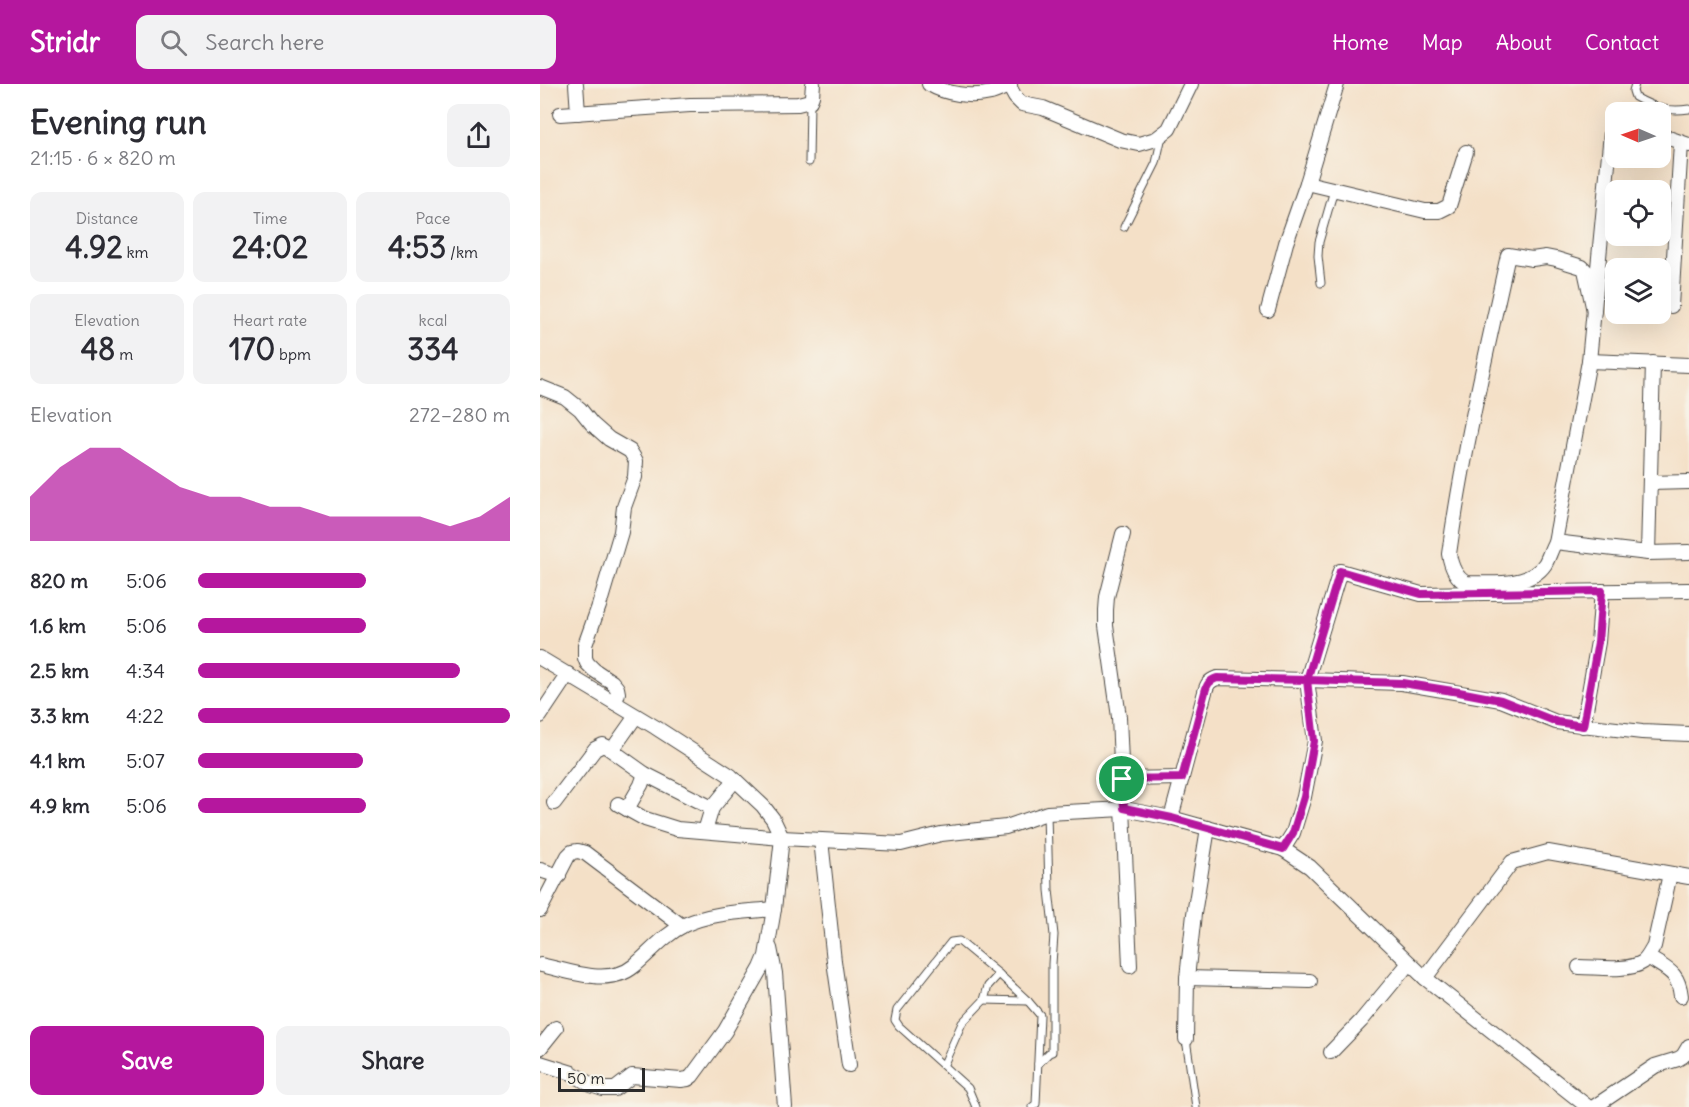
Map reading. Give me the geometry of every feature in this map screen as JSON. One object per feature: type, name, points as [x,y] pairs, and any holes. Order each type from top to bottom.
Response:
[{"type":"street","points":[[576,84],[578,113]]},
{"type":"street","points":[[561,114],[690,105],[798,104],[810,101],[813,84]]},
{"type":"street","points":[[929,84],[944,92],[976,95],[991,93],[1009,85],[1015,97],[1022,104],[1043,108],[1120,140],[1139,144],[1156,139],[1169,129],[1191,84]]},
{"type":"street","points":[[1269,310],[1286,243],[1337,84]]},
{"type":"street","points":[[1671,306],[1685,144]]},
{"type":"street","points":[[1307,183],[1425,211],[1440,211],[1449,206],[1466,152]]},
{"type":"street","points":[[1594,310],[1582,267],[1546,257],[1532,259],[1508,255],[1456,497],[1449,554],[1450,563],[1459,579],[1466,582],[1516,581],[1532,575],[1544,565],[1554,542],[1589,361],[1594,310],[1608,168]]},
{"type":"street","points":[[1589,361],[1689,365]]},
{"type":"street","points":[[1648,553],[1653,363]]},
{"type":"street","points":[[540,387],[565,398],[580,409],[609,439],[630,451],[636,461],[636,477],[627,498],[621,532],[584,653],[587,663],[617,688],[615,704]]},
{"type":"street","points":[[1650,483],[1689,482]]},
{"type":"street","points":[[1123,534],[1107,597],[1106,626],[1119,717],[1130,966]]},
{"type":"street","points":[[1554,542],[1648,553],[1689,552]]},
{"type":"street","points":[[1283,849],[1293,833],[1304,797],[1314,741],[1307,680],[1340,571],[1421,594],[1689,590]]},
{"type":"street","points":[[1583,726],[1598,642],[1602,591]]},
{"type":"street","points":[[540,658],[735,780],[763,806],[773,819],[782,838],[769,943],[761,968],[725,1031],[692,1076],[688,1079],[632,1077],[615,1089],[603,1089],[591,1085],[572,1073],[540,1063]]},
{"type":"street","points":[[540,716],[568,674]]},
{"type":"street","points":[[1172,818],[1207,684],[1217,678],[1402,683],[1501,700],[1557,722],[1642,732],[1689,734]]},
{"type":"street","points":[[612,750],[636,716]]},
{"type":"street","points":[[554,803],[595,749],[603,745],[645,774],[712,808]]},
{"type":"street","points":[[645,774],[641,785],[623,807],[645,819],[677,829],[782,838],[901,844],[941,834],[1006,827],[1047,813],[1124,808],[1172,818],[1283,849],[1310,867],[1425,978],[1588,1107]]},
{"type":"street","points":[[1122,779],[1182,778]]},
{"type":"street","points":[[705,831],[712,808],[735,780]]},
{"type":"street","points":[[1186,1039],[1187,978],[1194,914],[1208,828]]},
{"type":"street","points":[[821,840],[834,961],[849,1065]]},
{"type":"street","points":[[540,910],[568,856],[578,851],[585,853],[682,926]]},
{"type":"street","points":[[1425,978],[1512,862],[1548,852],[1689,877]]},
{"type":"street","points":[[540,870],[559,876]]},
{"type":"street","points":[[1579,967],[1633,966],[1648,957],[1654,946],[1670,874]]},
{"type":"street","points":[[541,965],[588,975],[614,976],[633,967],[661,940],[682,926],[705,917],[774,909]]},
{"type":"street","points":[[769,943],[775,974],[785,1107]]},
{"type":"street","points":[[1648,957],[1675,975],[1681,996]]},
{"type":"street","points":[[1331,1052],[1361,1021],[1409,963]]},
{"type":"street","points":[[1187,978],[1310,981]]},
{"type":"street","points":[[540,1048],[556,1029]]},
{"type":"street","points":[[1594,1107],[1655,1066],[1683,1056],[1689,1046]]},
{"type":"lane","points":[[1635,84],[1633,91],[1635,97],[1647,104],[1672,111],[1689,109]]},
{"type":"lane","points":[[809,162],[810,101]]},
{"type":"lane","points":[[1125,227],[1156,163],[1163,134]]},
{"type":"lane","points":[[1321,283],[1319,242],[1334,190]]},
{"type":"lane","points":[[1038,1064],[1052,1052],[1053,1033],[1054,935],[1049,890],[1047,813]]},
{"type":"lane","points":[[976,1107],[968,1088],[895,1020],[897,1010],[951,942],[959,941],[999,974],[1040,1015],[1036,1104],[1032,1107]]},
{"type":"lane","points":[[944,1064],[962,1023],[984,1000],[988,986],[999,974]]},
{"type":"lane","points":[[984,1000],[1028,1001]]},
{"type":"lane","points":[[1186,1039],[1196,1107]]},
{"type":"route","points":[[1122,779],[1124,808],[1172,818],[1283,849],[1293,833],[1304,797],[1314,741],[1307,680],[1402,683],[1459,692],[1501,700],[1557,722],[1583,726],[1598,642],[1602,591],[1421,594],[1340,571],[1307,680],[1217,678],[1211,680],[1207,684],[1182,778],[1122,779]]}]
